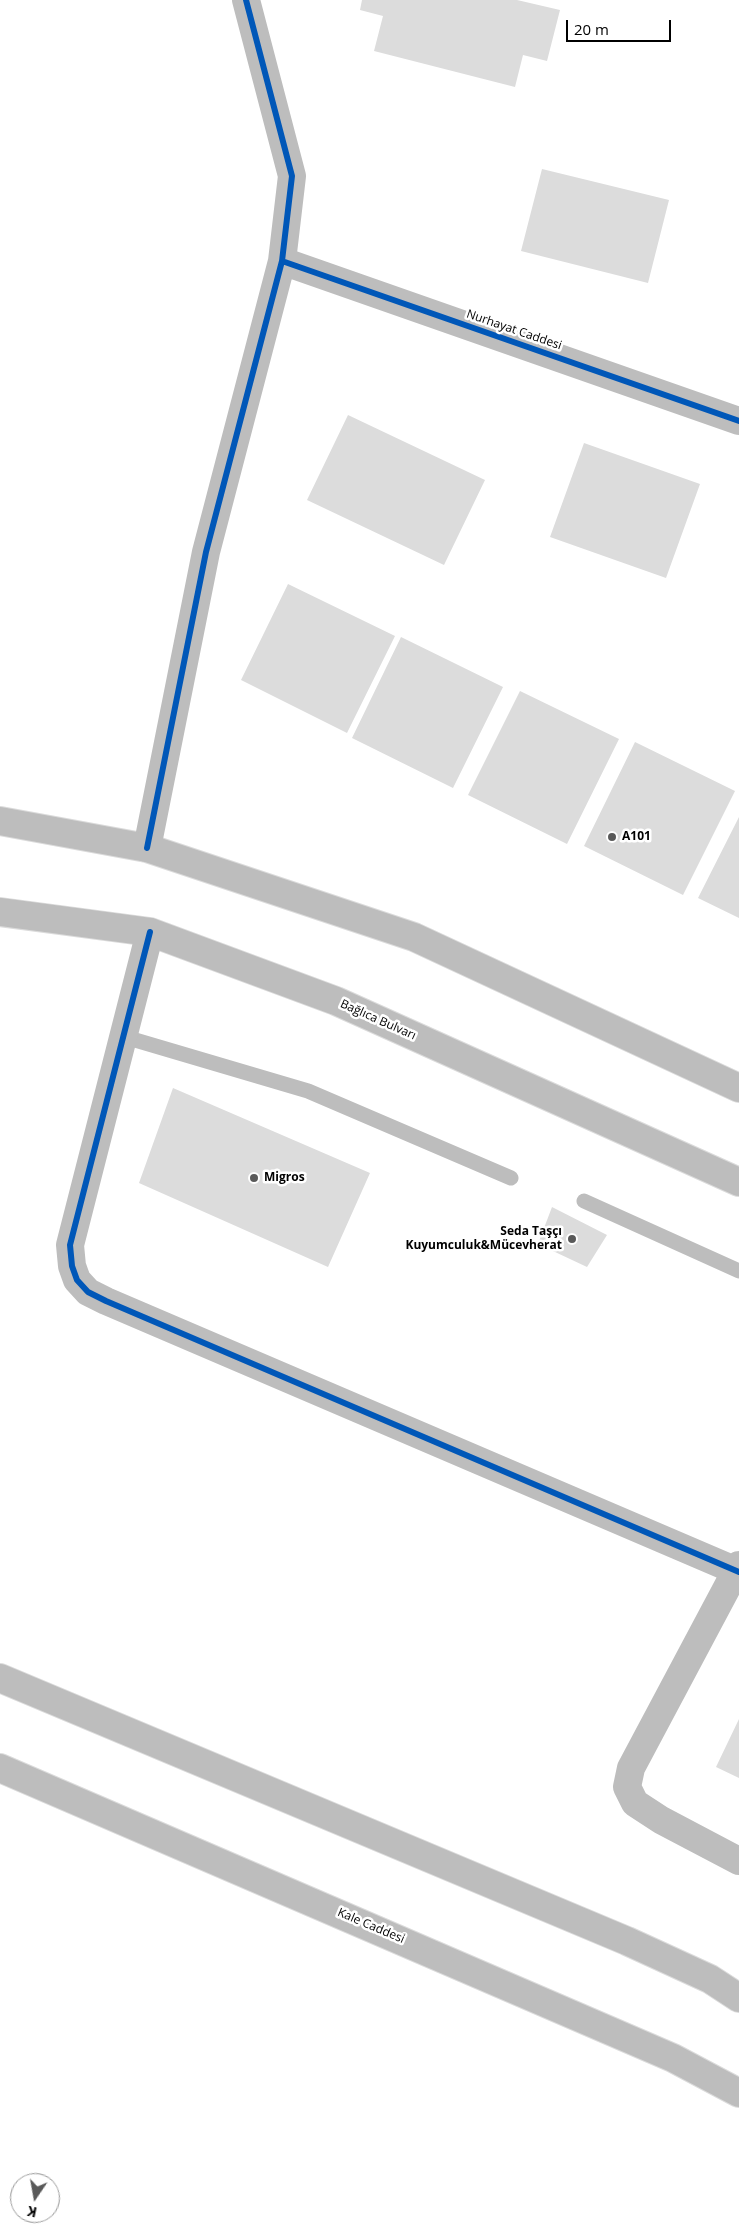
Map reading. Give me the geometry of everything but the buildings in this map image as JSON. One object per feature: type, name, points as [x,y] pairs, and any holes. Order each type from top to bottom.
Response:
[{"type":"main road","points":[[147,848],[206,552],[282,261],[292,176],[246,0]]},
{"type":"main road","name":"Nurhayat Caddesi","points":[[282,261],[739,420]]},
{"type":"main road","points":[[0,821],[147,848],[414,937],[739,1088]]},
{"type":"main road","name":"Bağlıca Bulvarı","points":[[0,912],[150,932],[336,1001],[739,1182]]},
{"type":"main road","points":[[150,932],[125,1037],[70,1245],[72,1266],[77,1280],[88,1292],[106,1301],[738,1569],[631,1768],[627,1787],[635,1803],[661,1820],[739,1861]]},
{"type":"main road","points":[[0,1678],[627,1941],[710,1979],[739,1998]]},
{"type":"main road","name":"Kale Caddesi","points":[[0,1768],[656,2050],[739,2093]]},
{"type":"lane","points":[[125,1037],[308,1091],[512,1178]]},
{"type":"lane","points":[[584,1201],[739,1271]]},
{"type":"cycle path","points":[[147,848],[206,552],[282,261],[292,176],[246,0]]},
{"type":"cycle path","points":[[282,261],[739,421]]},
{"type":"cycle path","points":[[150,932],[70,1245],[72,1266],[77,1280],[88,1292],[739,1572]]},
{"type":"place","name":"A101","points":[[612,837]]},
{"type":"place","name":"Migros","points":[[254,1178]]},
{"type":"place","name":"Seda Taşçı Kuyumculuk&Mücevherat","points":[[572,1239]]}]
